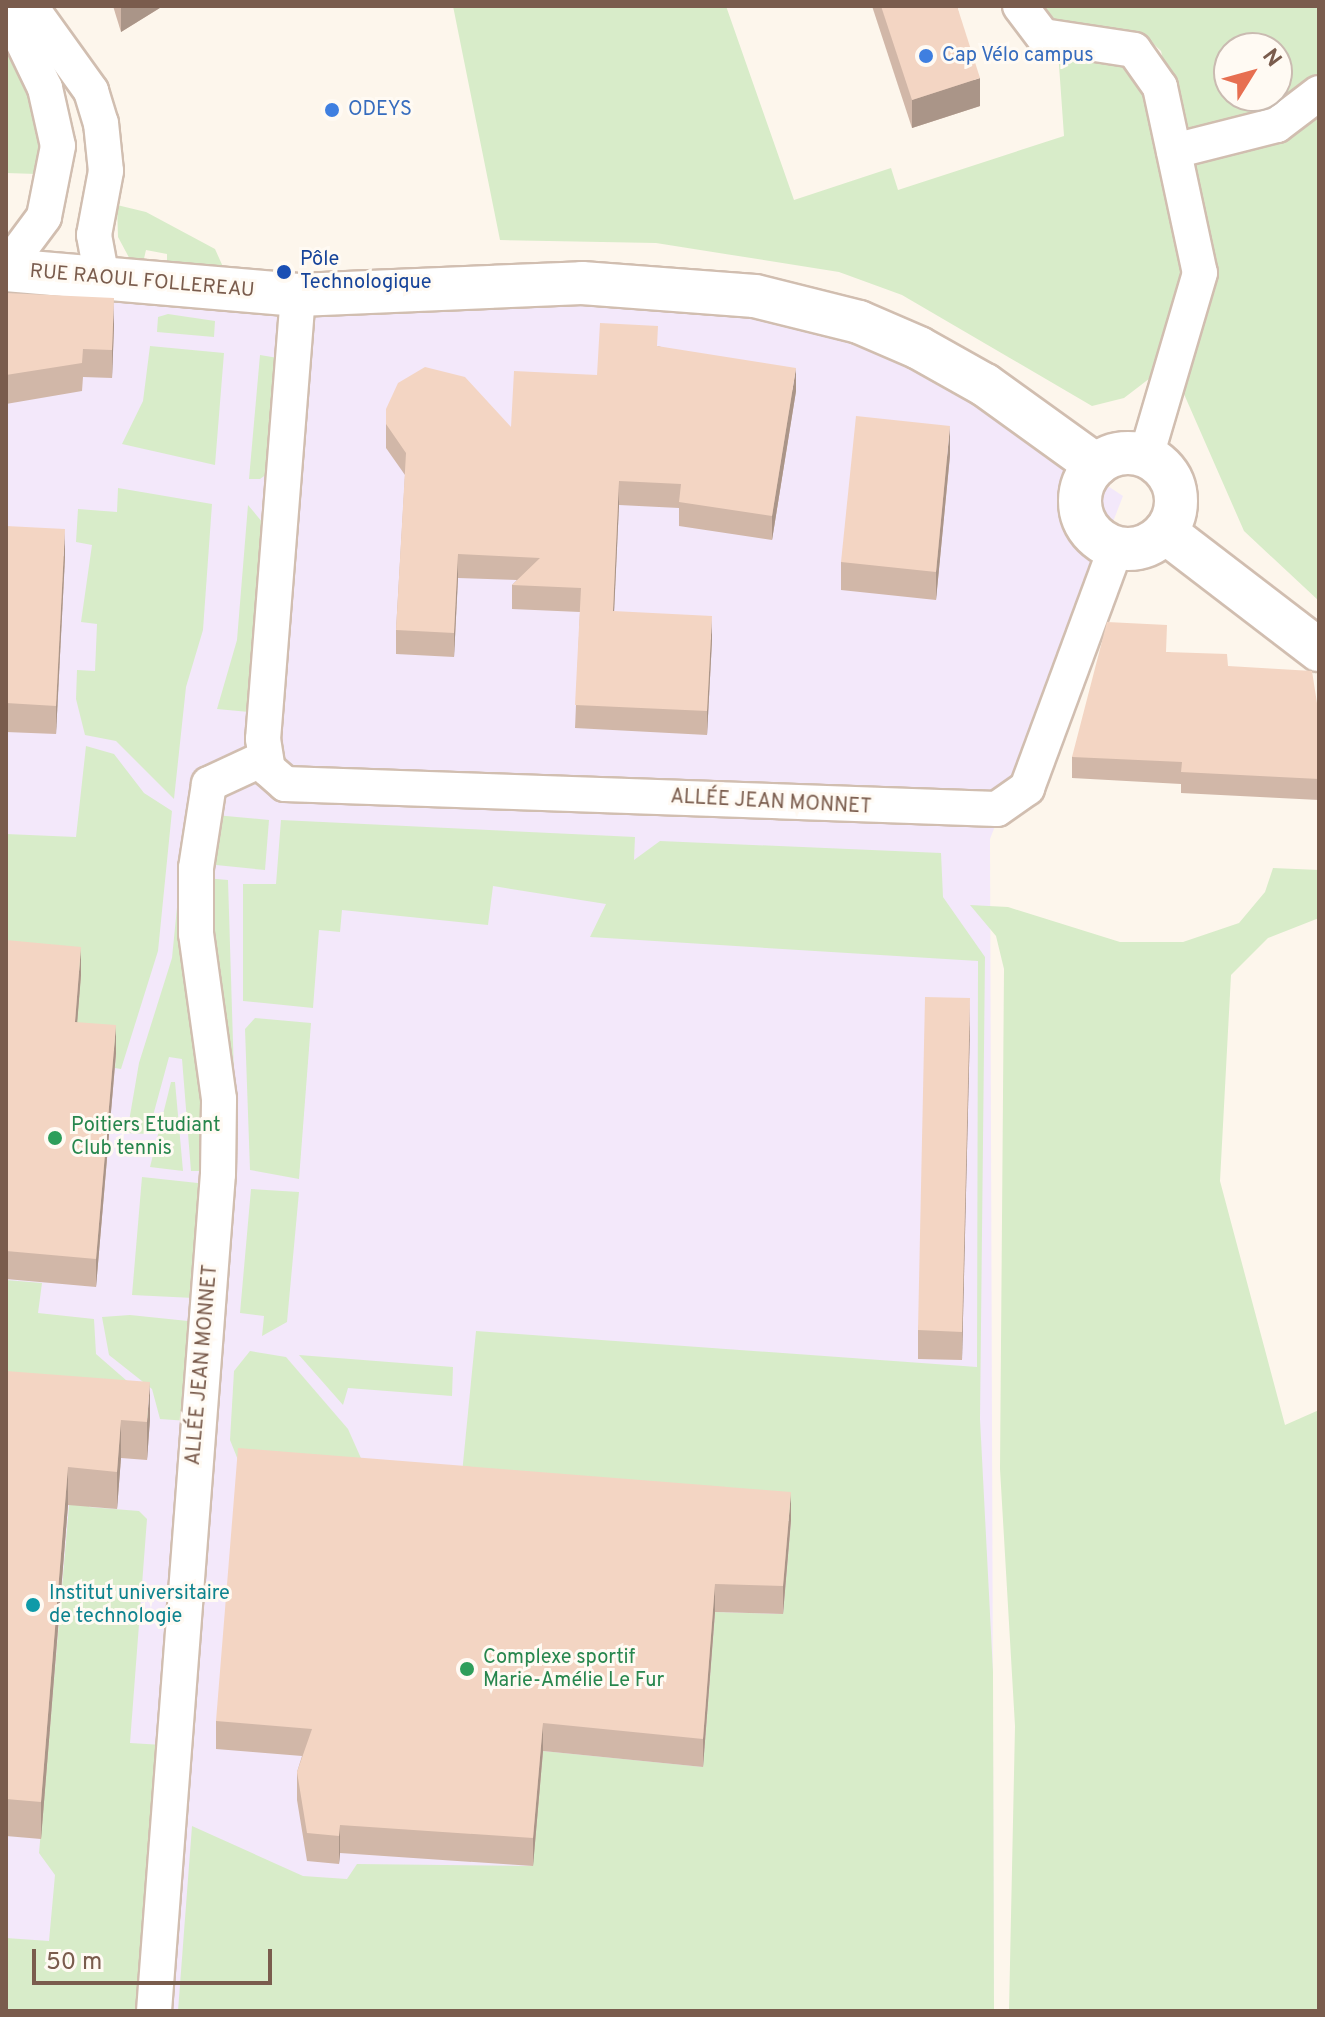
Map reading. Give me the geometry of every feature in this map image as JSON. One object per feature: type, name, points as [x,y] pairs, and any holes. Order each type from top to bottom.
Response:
[{"type":"street","points":[[30,6],[91,91],[101,123],[106,171],[94,235],[102,278]]},
{"type":"street","points":[[1020,6],[1043,36],[1134,50],[1160,87],[1200,273],[1146,456]]},
{"type":"street","points":[[6,7],[45,88],[58,146],[44,217],[6,269]]},
{"type":"street","points":[[1174,151],[1277,125],[1319,93]]},
{"type":"street","name":"RUE RAOUL FOLLEREAU","points":[[6,269],[298,295],[642,283],[806,306],[932,356],[1096,465]]},
{"type":"street","points":[[265,758],[264,675],[298,295]]},
{"type":"street","points":[[1122,453],[1146,456],[1174,485],[1176,510],[1165,532],[1143,547],[1116,547],[1089,529],[1081,509],[1082,487],[1096,465],[1122,453]]},
{"type":"street","points":[[1165,532],[1319,650]]},
{"type":"street","name":"ALLÉE JEAN MONNET","points":[[154,2011],[218,1174],[219,1099],[196,934],[196,868],[209,784],[265,758],[278,782],[292,785],[989,812],[1027,788],[1116,547]]},
{"type":"shaded area","points":[[6,285],[693,303],[854,337],[935,372],[1123,496],[990,839],[994,2011],[6,2011]]},
{"type":"green space","points":[[453,6],[726,6],[794,200],[891,168],[898,190],[1064,136],[1058,51],[1119,59],[1144,84],[1187,260],[1158,372],[1124,398],[1092,406],[902,295],[839,272],[656,243],[500,240]]},
{"type":"green space","points":[[1031,6],[1319,6],[1319,601],[1244,531],[1180,385],[1214,275],[1161,51],[1142,33],[1056,25]]},
{"type":"green space","points":[[6,37],[24,70],[39,126],[37,174],[6,173]]},
{"type":"green space","points":[[117,205],[146,212],[215,249],[224,269],[167,262],[167,254],[146,250],[142,267],[133,265],[118,237]]},
{"type":"green space","points":[[168,314],[215,321],[214,337],[157,332],[158,317]]},
{"type":"green space","points":[[150,346],[224,353],[215,465],[122,444],[143,401]]},
{"type":"green space","points":[[260,355],[278,358],[267,474],[260,479],[249,479]]},
{"type":"green space","points":[[118,488],[212,504],[203,630],[186,687],[174,799],[116,741],[85,735],[76,699],[77,670],[95,671],[97,624],[81,622],[92,545],[76,542],[78,509],[117,512]]},
{"type":"green space","points":[[248,505],[263,523],[249,712],[217,709],[237,640]]},
{"type":"green space","points":[[86,746],[114,754],[144,793],[172,811],[158,951],[121,1069],[115,1068],[116,1053],[6,968],[6,834],[76,837]]},
{"type":"green space","points":[[215,815],[269,820],[265,870],[206,864]]},
{"type":"green space","points":[[281,820],[635,837],[634,860],[660,841],[941,853],[943,897],[985,957],[980,1419],[993,1672],[994,2011],[178,2011],[192,1826],[303,1876],[347,1879],[357,1864],[532,1866],[543,1751],[703,1767],[715,1612],[783,1614],[791,1520],[460,1494],[476,1331],[977,1367],[978,961],[590,937],[606,904],[493,886],[488,925],[342,910],[340,932],[319,930],[313,1008],[243,1001],[243,884],[276,884]]},
{"type":"green space","points":[[1273,868],[1319,870],[1319,918],[1268,938],[1231,975],[1220,1181],[1285,1425],[1319,1410],[1319,2011],[1009,2011],[1015,1726],[1000,1469],[1004,969],[996,936],[970,905],[1008,907],[1120,942],[1183,942],[1239,923],[1265,892]]},
{"type":"green space","points":[[180,877],[203,1040],[199,1171],[191,1171],[182,1059],[169,1057],[148,1134],[127,1133],[139,1063],[172,958]]},
{"type":"green space","points":[[205,878],[228,880],[237,1173],[228,1172]]},
{"type":"green space","points":[[255,1018],[311,1023],[299,1179],[250,1170],[245,1029]]},
{"type":"green space","points":[[171,1082],[175,1082],[183,1171],[150,1167]]},
{"type":"green space","points":[[142,1177],[207,1184],[194,1298],[132,1295]]},
{"type":"green space","points":[[251,1189],[299,1192],[287,1322],[262,1336],[264,1316],[240,1313]]},
{"type":"green space","points":[[6,1280],[42,1283],[38,1313],[94,1319],[96,1354],[142,1394],[150,1419],[6,1408]]},
{"type":"green space","points":[[130,1315],[188,1321],[195,1331],[188,1421],[160,1419],[152,1389],[109,1355],[102,1317]]},
{"type":"green space","points":[[250,1351],[286,1357],[348,1429],[368,1474],[238,1460],[230,1440],[234,1371]]},
{"type":"green space","points":[[299,1355],[453,1367],[452,1396],[348,1388],[343,1405]]},
{"type":"green space","points":[[71,1483],[90,1484],[89,1507],[139,1511],[147,1519],[130,1743],[163,1745],[142,2011],[6,2011],[6,1938],[49,1941],[55,1875],[39,1853]]},
{"type":"building","name":"Cap Vélo campus","points":[[881,6],[957,6],[980,78],[912,100]]},
{"type":"building","points":[[6,293],[114,298],[112,350],[83,349],[82,363],[6,375]]},
{"type":"building","points":[[600,323],[658,326],[657,346],[796,368],[772,516],[679,502],[681,484],[619,481],[613,611],[712,616],[707,711],[575,705],[581,588],[512,585],[540,558],[458,554],[454,633],[396,630],[406,453],[386,424],[386,409],[398,383],[425,367],[465,377],[511,427],[514,371],[597,375]]},
{"type":"building","points":[[856,416],[950,426],[936,572],[841,562]]},
{"type":"building","points":[[6,526],[65,529],[56,706],[6,703]]},
{"type":"building","points":[[1107,622],[1167,625],[1166,652],[1227,654],[1228,666],[1312,671],[1319,716],[1319,779],[1181,772],[1182,762],[1072,757]]},
{"type":"building","name":"Poitiers Etudiant Club tennis","points":[[6,940],[81,947],[75,1022],[116,1025],[96,1259],[6,1251]]},
{"type":"building","points":[[925,997],[970,998],[962,1332],[918,1330]]},
{"type":"building","name":"Institut universitaire de technologie","points":[[6,1371],[150,1382],[147,1422],[121,1420],[117,1472],[68,1467],[41,1802],[6,1799]]},
{"type":"building","name":"Complexe sportif Marie-Amélie Le Fur","points":[[238,1448],[791,1492],[783,1586],[715,1584],[703,1739],[543,1723],[533,1838],[340,1825],[339,1836],[307,1833],[297,1772],[312,1729],[216,1721]]},
{"type":"place","name":"Cap Vélo campus","points":[[926,56]]},
{"type":"place","name":"ODEYS","points":[[332,110]]},
{"type":"place","name":"Pôle Technologique","points":[[284,272]]},
{"type":"place","name":"Poitiers Etudiant Club tennis","points":[[55,1138]]},
{"type":"place","name":"Institut universitaire de technologie","points":[[33,1605]]},
{"type":"place","name":"Complexe sportif Marie-Amélie Le Fur","points":[[467,1669]]}]
